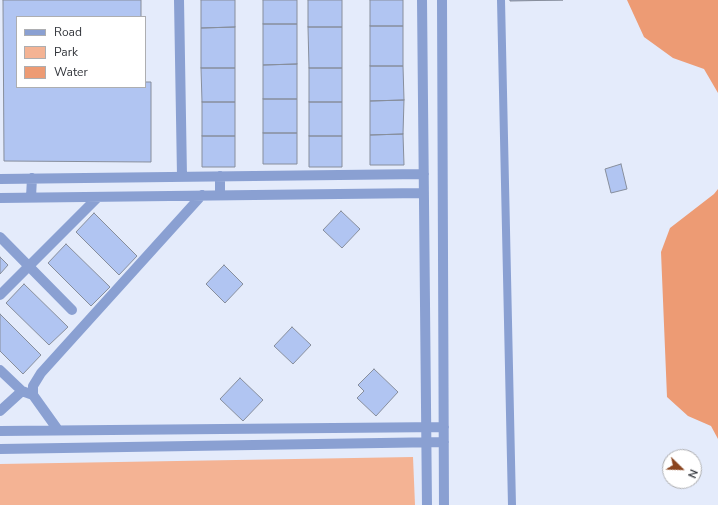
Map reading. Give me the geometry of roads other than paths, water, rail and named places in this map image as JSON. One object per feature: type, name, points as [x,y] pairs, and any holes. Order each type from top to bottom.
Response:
[{"type":"street","points":[[179,0],[182,176]]},
{"type":"street","points":[[422,0],[427,505]]},
{"type":"street","points":[[442,0],[444,505]]},
{"type":"street","points":[[424,136],[442,135]]},
{"type":"street","points":[[0,179],[424,174]]},
{"type":"street","points":[[220,176],[220,195]]},
{"type":"street","points":[[31,197],[32,178]]},
{"type":"street","points":[[0,198],[424,193]]},
{"type":"street","points":[[33,395],[33,386],[41,374],[202,195]]},
{"type":"street","points":[[0,295],[98,196]]},
{"type":"street","points":[[424,233],[443,232]]},
{"type":"street","points":[[0,237],[72,310]]},
{"type":"street","points":[[0,370],[22,391],[33,395],[58,430]]},
{"type":"street","points":[[0,411],[22,391]]},
{"type":"street","points":[[0,431],[444,427]]},
{"type":"street","points":[[216,446],[217,429]]},
{"type":"street","points":[[93,430],[94,448]]},
{"type":"street","points":[[0,449],[444,442]]},
{"type":"lane","points":[[501,0],[512,505]]},
{"type":"water","points":[[627,0],[718,0],[718,93],[704,69],[673,58],[644,37]]},
{"type":"water","points":[[718,189],[718,439],[711,426],[688,416],[667,397],[661,252],[670,228],[714,194]]}]
